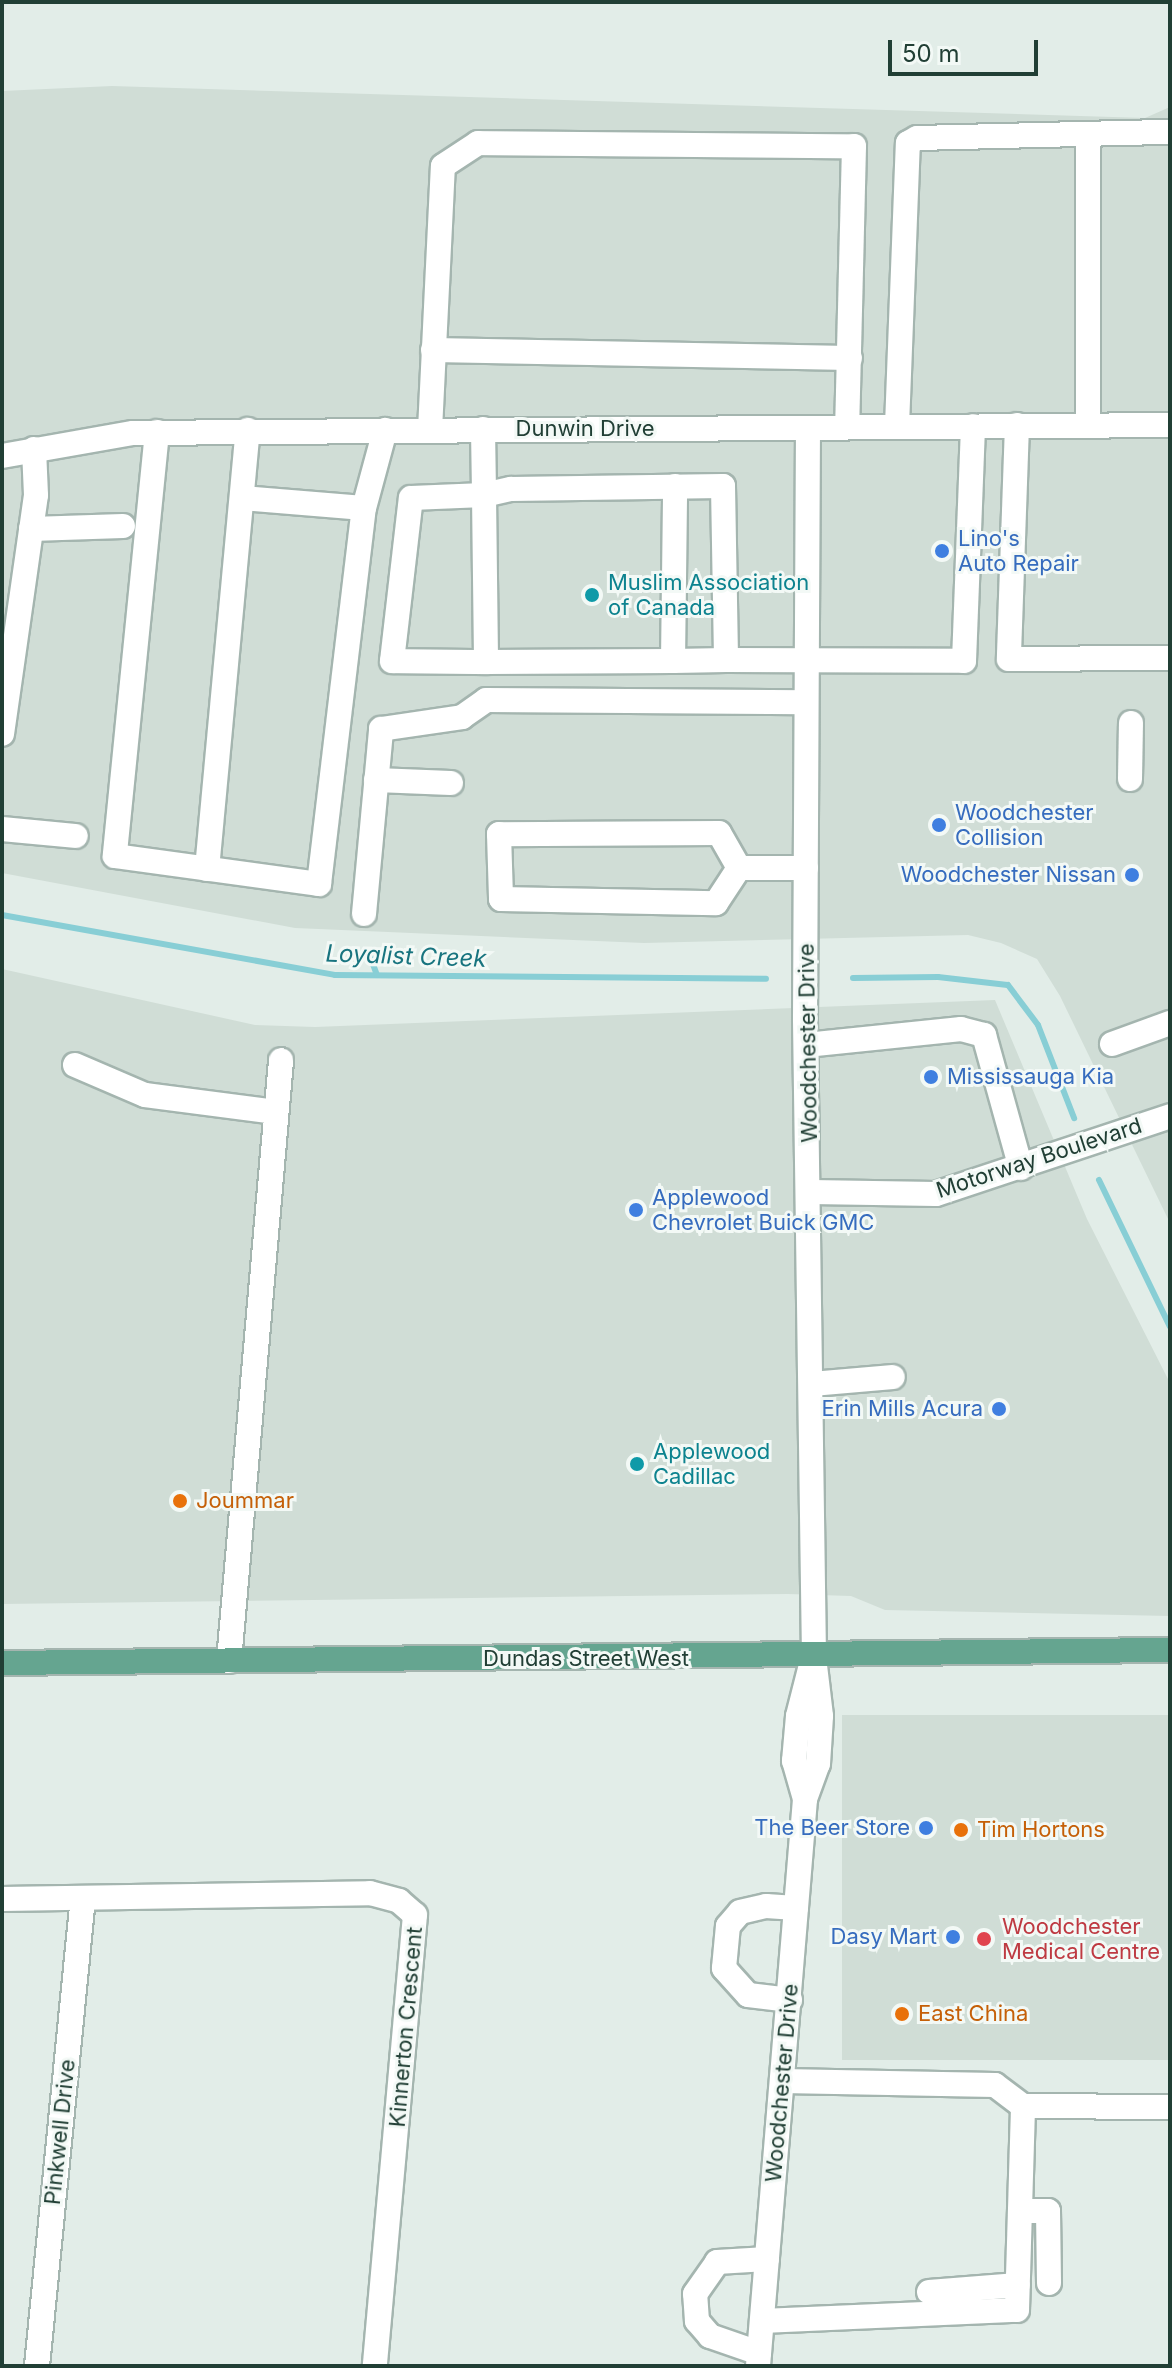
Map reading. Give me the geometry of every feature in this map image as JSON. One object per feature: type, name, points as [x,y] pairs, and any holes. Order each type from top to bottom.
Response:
[{"type":"main road","name":"Dundas Street West","points":[[2,1663],[814,1657],[1170,1650]]},
{"type":"street","points":[[897,426],[908,143],[917,138],[1170,132]]},
{"type":"street","points":[[1088,134],[1088,425]]},
{"type":"street","points":[[430,430],[443,166],[478,143],[854,146],[847,427]]},
{"type":"street","points":[[433,350],[850,358]]},
{"type":"street","points":[[1017,425],[1009,659],[1170,658]]},
{"type":"street","name":"Dunwin Drive","points":[[2,456],[157,432],[1170,425]]},
{"type":"street","points":[[726,660],[723,486],[511,489],[484,495],[411,498],[392,661],[964,661],[973,426]]},
{"type":"street","points":[[483,429],[486,662]]},
{"type":"street","name":"Woodchester Drive","points":[[758,2359],[805,1799],[818,1764],[821,1716],[814,1657],[811,1192],[806,1045],[804,661],[808,429]]},
{"type":"street","points":[[207,869],[248,430]]},
{"type":"street","points":[[157,432],[115,856],[319,884],[364,508],[385,430]]},
{"type":"street","points":[[2,734],[31,529],[34,449]]},
{"type":"street","points":[[673,661],[675,486]]},
{"type":"street","points":[[242,498],[364,508]]},
{"type":"street","points":[[31,529],[123,526]]},
{"type":"street","points":[[364,914],[381,729],[462,717],[486,700],[805,702]]},
{"type":"street","points":[[1130,779],[1131,723]]},
{"type":"street","points":[[376,780],[451,783]]},
{"type":"street","points":[[2,829],[76,836]]},
{"type":"street","points":[[719,833],[739,868],[716,903],[501,899],[499,834],[719,833]]},
{"type":"street","points":[[739,868],[806,868]]},
{"type":"street","points":[[1112,1044],[1170,1023]]},
{"type":"street","points":[[806,1045],[961,1029],[984,1035],[1021,1168]]},
{"type":"street","points":[[229,1661],[281,1060]]},
{"type":"street","points":[[75,1065],[145,1095],[276,1112]]},
{"type":"street","name":"Motorway Boulevard","points":[[811,1192],[936,1194],[1170,1116]]},
{"type":"street","points":[[812,1384],[893,1377]]},
{"type":"street","name":"Kinnerton Crescent","points":[[2,1899],[370,1893],[399,1901],[415,1915],[375,2366]]},
{"type":"street","name":"Pinkwell Drive","points":[[37,2366],[83,1899]]},
{"type":"street","points":[[790,2000],[748,1995],[724,1968],[728,1926],[740,1912],[766,1906],[796,1908]]},
{"type":"street","points":[[782,2081],[995,2085],[1023,2106],[1170,2107]]},
{"type":"street","points":[[762,2321],[1017,2310],[1023,2106]]},
{"type":"street","points":[[1020,2211],[1048,2211],[1049,2283]]},
{"type":"street","points":[[758,2359],[710,2336],[697,2321],[695,2294],[717,2262],[767,2259]]},
{"type":"street","points":[[929,2292],[1018,2285]]},
{"type":"shaded area","points":[[112,86],[1145,118],[1170,107],[1170,1223],[1060,996],[1037,959],[1001,943],[968,935],[644,943],[295,928],[2,873],[2,91]]},
{"type":"shaded area","points":[[2,969],[255,1025],[315,1027],[995,1000],[1087,1219],[1170,1383],[1170,1616],[885,1610],[851,1596],[788,1594],[2,1604]]},
{"type":"shaded area","points":[[842,1715],[1170,1715],[1170,2060],[842,2060]]},
{"type":"waterway","name":"Loyalist Creek","points":[[2,915],[335,975],[766,979]]},
{"type":"waterway","points":[[370,956],[377,975]]},
{"type":"waterway","name":"Loyalist Creek","points":[[853,978],[938,977],[1008,985],[1038,1025],[1074,1118]]},
{"type":"waterway","name":"Loyalist Creek","points":[[1099,1180],[1170,1327]]},
{"type":"place","name":"Lino's Auto Repair","points":[[942,551]]},
{"type":"place","name":"Muslim Association of Canada","points":[[592,595]]},
{"type":"place","name":"Woodchester Collision","points":[[939,825]]},
{"type":"place","name":"Woodchester Nissan","points":[[1132,875]]},
{"type":"place","name":"Mississauga Kia","points":[[931,1077]]},
{"type":"place","name":"Applewood Chevrolet Buick GMC","points":[[636,1210]]},
{"type":"place","name":"Erin Mills Acura","points":[[999,1409]]},
{"type":"place","name":"Applewood Cadillac","points":[[637,1464]]},
{"type":"place","name":"Joummar","points":[[180,1501]]},
{"type":"place","name":"The Beer Store","points":[[926,1828]]},
{"type":"place","name":"Tim Hortons","points":[[961,1830]]},
{"type":"place","name":"Dasy Mart","points":[[953,1937]]},
{"type":"place","name":"Woodchester Medical Centre","points":[[984,1939]]},
{"type":"place","name":"East China","points":[[902,2014]]}]
